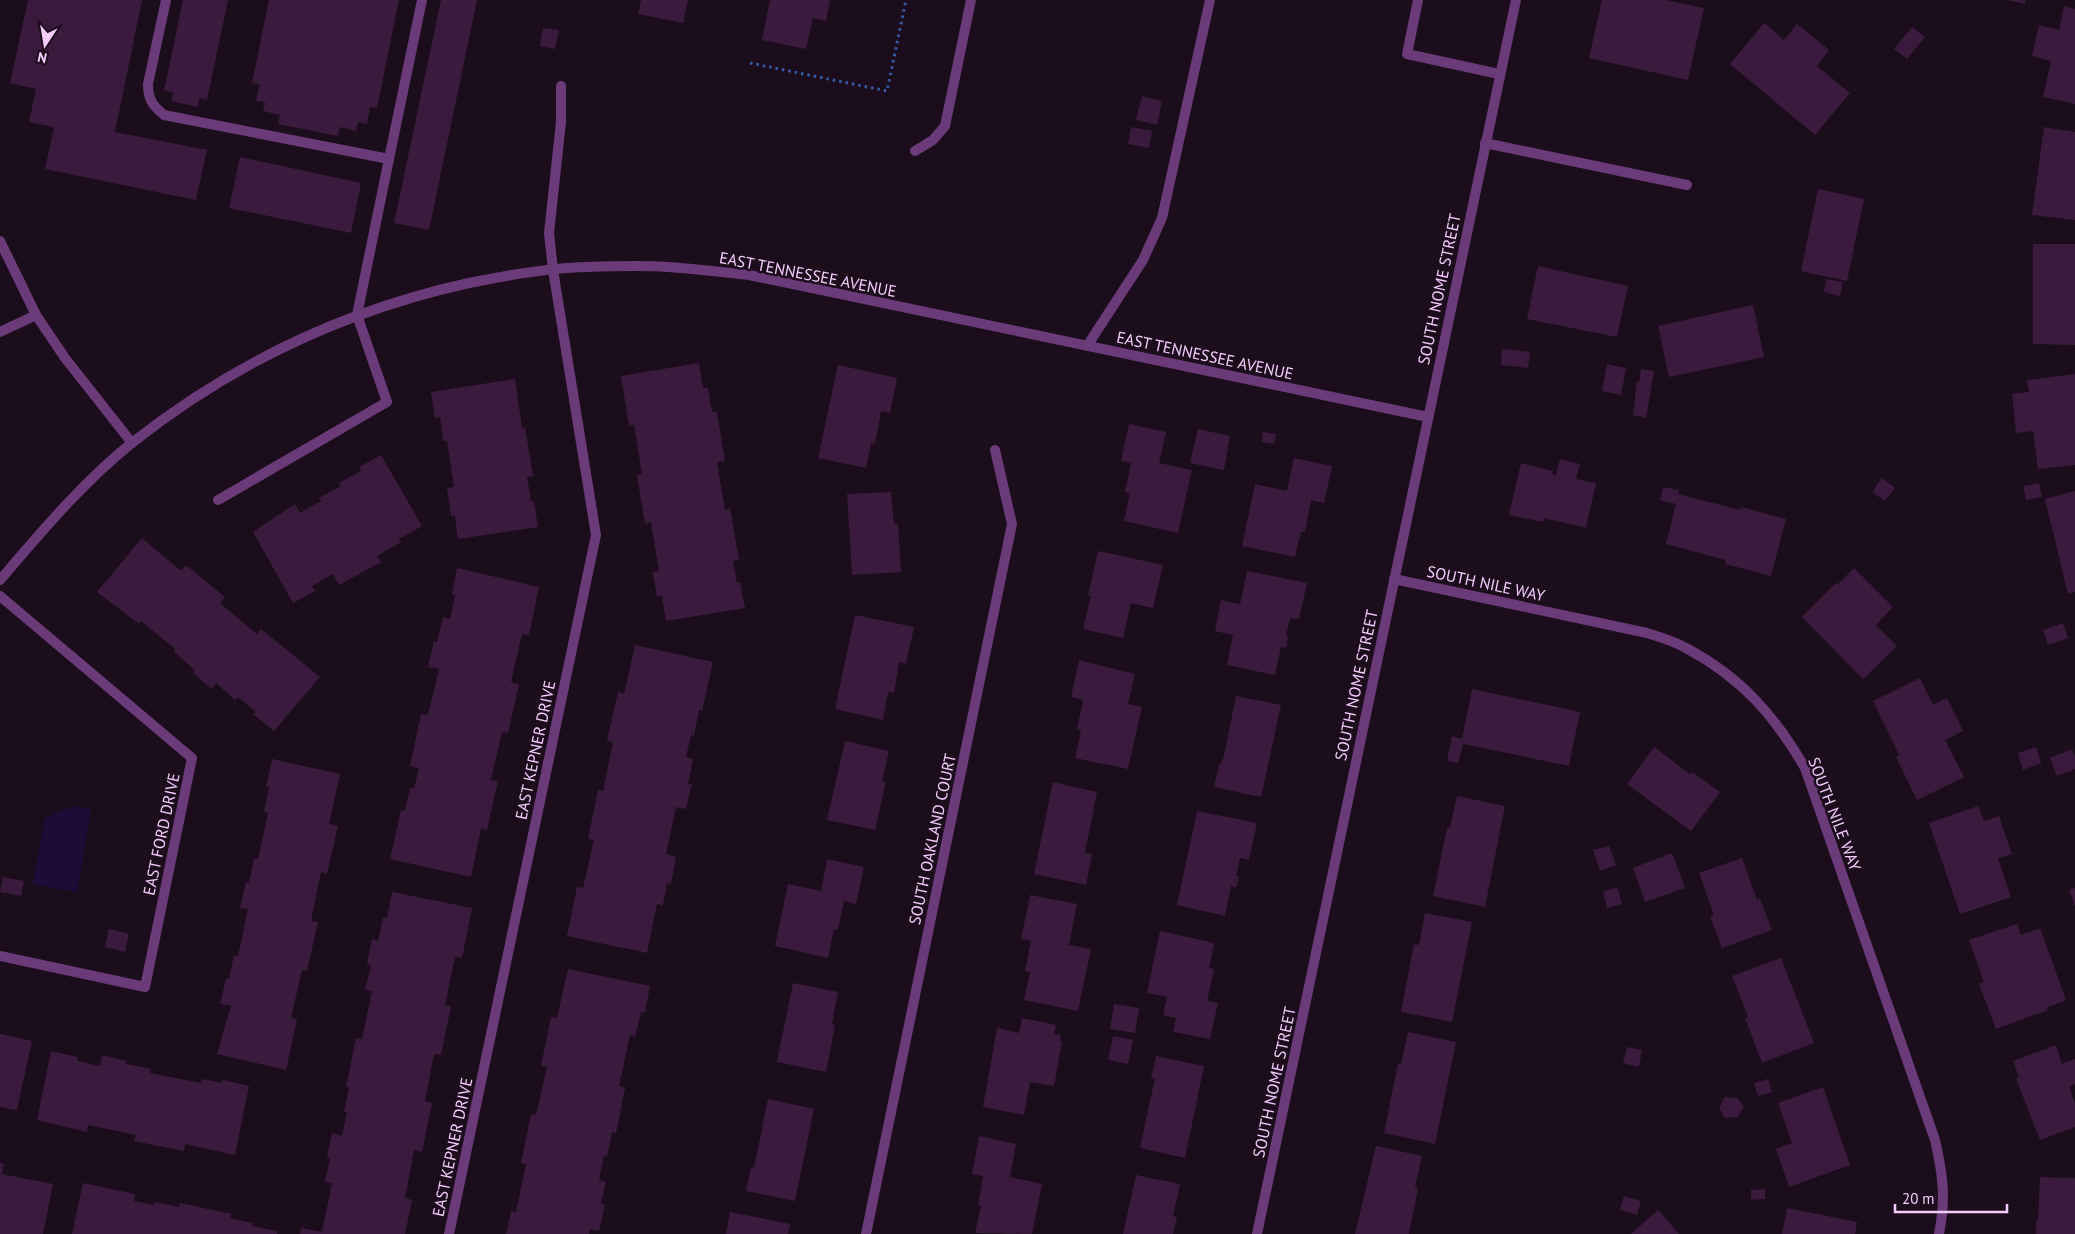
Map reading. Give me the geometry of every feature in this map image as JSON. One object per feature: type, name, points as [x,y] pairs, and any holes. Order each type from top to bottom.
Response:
[{"type":"street","points":[[166,0],[148,84],[148,94],[152,105],[164,115],[389,159]]},
{"type":"street","points":[[218,500],[387,402],[357,315],[422,0]]},
{"type":"street","points":[[915,151],[933,140],[945,126],[971,0]]},
{"type":"street","points":[[1087,346],[1143,260],[1162,218],[1210,0]]},
{"type":"street","points":[[1418,0],[1407,54],[1499,74]]},
{"type":"street","name":"SOUTH NOME STREET","points":[[1257,1234],[1516,0]]},
{"type":"street","name":"EAST KEPNER DRIVE","points":[[449,1234],[596,536],[553,270],[550,233],[561,122],[561,86]]},
{"type":"street","points":[[1485,143],[1688,185]]},
{"type":"street","points":[[0,241],[36,316],[65,358],[132,443]]},
{"type":"street","name":"EAST TENNESSEE AVENUE","points":[[0,580],[71,498],[132,443],[200,393],[270,352],[357,315],[423,293],[504,276],[553,270],[585,267],[667,267],[749,275],[1428,417]]},
{"type":"street","points":[[0,332],[36,316]]},
{"type":"street","name":"SOUTH OAKLAND COURT","points":[[866,1234],[1012,524],[995,450]]},
{"type":"street","name":"SOUTH NILE WAY","points":[[1394,579],[1647,633],[1685,647],[1719,668],[1750,693],[1785,734],[1805,768],[1935,1140],[1944,1177],[1944,1212],[1939,1234]]},
{"type":"street","name":"EAST FORD DRIVE","points":[[0,596],[192,758],[145,987],[0,956]]},
{"type":"path","points":[[750,63],[887,91],[906,0]]},
{"type":"shaded area","points":[[74,806],[91,809],[77,892],[33,884],[45,818]]},
{"type":"building","points":[[28,0],[142,0],[115,132],[207,150],[196,200],[45,169],[54,127],[29,122],[36,89],[10,83]]},
{"type":"building","points":[[183,0],[228,0],[207,100],[199,98],[198,107],[171,101],[173,92],[164,91]]},
{"type":"building","points":[[269,0],[399,0],[377,108],[370,107],[367,124],[358,122],[356,131],[340,127],[338,136],[278,124],[280,115],[263,111],[265,102],[256,101],[260,84],[252,83]]},
{"type":"building","points":[[441,0],[477,0],[429,230],[394,223]]},
{"type":"building","points":[[641,0],[688,0],[683,23],[638,14]]},
{"type":"building","points":[[770,0],[830,0],[826,21],[813,18],[806,49],[762,40]]},
{"type":"building","points":[[1602,0],[1665,0],[1704,8],[1688,80],[1589,58]]},
{"type":"building","points":[[2007,0],[2025,0],[2025,4]]},
{"type":"building","points":[[2064,6],[2075,9],[2075,104],[2043,97],[2051,61],[2032,56],[2039,25],[2059,30]]},
{"type":"building","points":[[1764,23],[1784,40],[1797,24],[1829,50],[1817,66],[1850,93],[1815,135],[1730,64]]},
{"type":"building","points":[[1912,27],[1925,37],[1907,59],[1894,49]]},
{"type":"building","points":[[543,28],[559,30],[555,49],[540,46]]},
{"type":"building","points":[[1142,96],[1162,101],[1157,125],[1136,120]]},
{"type":"building","points":[[1131,127],[1152,131],[1149,148],[1128,144]]},
{"type":"building","points":[[2044,127],[2075,132],[2075,220],[2032,215]]},
{"type":"building","points":[[240,157],[361,183],[351,233],[229,208]]},
{"type":"building","points":[[1818,189],[1864,199],[1847,281],[1801,271]]},
{"type":"building","points":[[2033,244],[2075,244],[2075,345],[2033,344]]},
{"type":"building","points":[[1538,266],[1628,286],[1617,337],[1527,319]]},
{"type":"building","points":[[1826,279],[1843,282],[1840,296],[1824,292]]},
{"type":"building","points":[[1753,305],[1764,357],[1669,377],[1658,326]]},
{"type":"building","points":[[1502,349],[1530,352],[1528,368],[1501,365]]},
{"type":"building","points":[[699,363],[703,388],[708,388],[712,412],[717,412],[725,461],[717,462],[725,510],[730,508],[739,560],[733,561],[737,583],[740,582],[745,608],[666,621],[662,596],[657,597],[653,572],[659,571],[651,522],[645,524],[637,475],[642,474],[634,425],[629,426],[621,376]]},
{"type":"building","points":[[1607,364],[1626,368],[1621,395],[1602,391]]},
{"type":"building","points":[[838,365],[897,378],[890,413],[881,411],[875,444],[871,443],[866,468],[818,458]]},
{"type":"building","points":[[1641,369],[1654,371],[1646,418],[1633,415],[1637,381],[1639,382]]},
{"type":"building","points":[[2075,374],[2075,465],[2038,469],[2033,431],[2016,433],[2012,394],[2029,392],[2027,380]]},
{"type":"building","points":[[515,379],[522,428],[525,427],[533,476],[527,477],[531,501],[534,501],[538,527],[458,539],[455,515],[451,516],[447,488],[454,487],[447,441],[443,441],[440,417],[435,418],[431,392]]},
{"type":"building","points":[[1129,424],[1166,432],[1159,463],[1192,470],[1178,533],[1124,521],[1130,493],[1125,492],[1131,463],[1121,461]]},
{"type":"building","points":[[1198,429],[1230,436],[1224,470],[1190,463]]},
{"type":"building","points":[[1263,432],[1276,434],[1274,444],[1262,442]]},
{"type":"building","points":[[381,455],[422,526],[399,539],[401,542],[377,556],[381,562],[339,585],[333,574],[312,586],[315,591],[293,603],[253,532],[295,504],[300,513],[321,501],[319,498],[341,486],[339,483],[361,471],[359,467]]},
{"type":"building","points":[[1294,458],[1332,466],[1324,503],[1311,500],[1305,532],[1301,532],[1295,557],[1242,546],[1255,484],[1287,491]]},
{"type":"building","points":[[1560,459],[1580,464],[1576,479],[1596,483],[1586,528],[1544,518],[1543,522],[1509,515],[1521,463],[1553,471],[1552,474],[1556,475]]},
{"type":"building","points":[[1882,478],[1895,488],[1885,501],[1872,492]]},
{"type":"building","points":[[2039,483],[2042,497],[2026,500],[2023,486]]},
{"type":"building","points":[[1663,487],[1679,490],[1678,494],[1740,510],[1741,507],[1786,519],[1771,576],[1725,564],[1726,560],[1666,544],[1676,504],[1660,500]]},
{"type":"building","points":[[2075,491],[2075,592],[2068,594],[2045,499]]},
{"type":"building","points":[[891,492],[894,524],[898,524],[901,572],[852,575],[847,494]]},
{"type":"building","points":[[142,538],[181,571],[186,565],[225,597],[220,603],[257,634],[261,629],[320,677],[274,731],[253,714],[256,712],[238,697],[235,700],[216,683],[212,689],[193,673],[195,670],[173,651],[175,649],[141,621],[139,624],[97,592]]},
{"type":"building","points":[[1098,551],[1163,565],[1153,608],[1131,603],[1123,638],[1083,629],[1091,596],[1088,595]]},
{"type":"building","points":[[457,568],[539,587],[529,635],[522,634],[511,682],[519,684],[508,733],[502,732],[491,780],[498,781],[487,830],[481,828],[471,877],[390,859],[401,810],[405,811],[410,788],[414,789],[419,768],[410,766],[421,714],[428,715],[439,669],[428,667],[434,641],[437,642],[443,617],[450,619],[455,595],[452,594]]},
{"type":"building","points":[[1854,568],[1893,607],[1876,625],[1897,646],[1863,679],[1802,617]]},
{"type":"building","points":[[1247,571],[1307,583],[1299,619],[1290,618],[1286,636],[1288,637],[1286,648],[1281,647],[1275,675],[1227,665],[1233,635],[1215,631],[1221,600],[1240,604]]},
{"type":"building","points":[[855,615],[914,627],[906,664],[899,662],[894,693],[888,692],[883,720],[835,709]]},
{"type":"building","points":[[2063,623],[2068,638],[2048,645],[2043,630]]},
{"type":"building","points":[[635,645],[713,662],[702,711],[699,710],[694,736],[691,735],[686,757],[693,759],[688,784],[692,784],[686,809],[676,807],[666,854],[676,857],[671,884],[667,883],[663,905],[657,904],[647,953],[567,936],[577,887],[583,888],[594,840],[588,839],[598,790],[603,791],[613,742],[607,741],[618,692],[624,694]]},
{"type":"building","points":[[1079,660],[1135,674],[1128,704],[1142,707],[1128,769],[1075,758],[1081,730],[1077,729],[1083,700],[1071,697]]},
{"type":"building","points":[[1920,678],[1933,705],[1947,698],[1963,731],[1945,740],[1964,777],[1917,800],[1896,757],[1899,755],[1873,701]]},
{"type":"building","points":[[1472,689],[1580,712],[1569,766],[1463,744],[1458,763],[1447,761],[1452,736],[1462,739]]},
{"type":"building","points":[[1236,696],[1281,705],[1261,797],[1214,787],[1219,764],[1221,764],[1224,756]]},
{"type":"building","points":[[845,741],[889,751],[882,781],[886,782],[875,830],[827,820]]},
{"type":"building","points":[[1654,747],[1690,774],[1692,772],[1720,792],[1691,831],[1627,784]]},
{"type":"building","points":[[2036,747],[2041,763],[2023,770],[2018,753]]},
{"type":"building","points":[[2072,749],[2075,756],[2075,769],[2057,776],[2050,758]]},
{"type":"building","points":[[272,759],[340,774],[329,824],[338,826],[327,874],[321,872],[311,921],[318,922],[307,971],[302,970],[291,1018],[297,1019],[286,1070],[217,1054],[231,1006],[220,1004],[226,979],[229,979],[234,955],[238,956],[248,909],[240,908],[246,882],[249,883],[254,858],[258,859],[268,813],[264,812],[269,787],[266,787]]},
{"type":"building","points":[[1053,782],[1097,792],[1085,853],[1092,854],[1086,885],[1034,874]]},
{"type":"building","points":[[1457,796],[1505,806],[1485,907],[1433,896],[1447,828],[1450,828]]},
{"type":"building","points":[[1978,806],[1984,821],[1999,816],[2012,854],[1998,858],[2011,897],[1960,914],[1929,823]]},
{"type":"building","points":[[1197,811],[1257,823],[1249,860],[1240,858],[1236,876],[1239,877],[1236,888],[1231,886],[1225,916],[1177,905]]},
{"type":"building","points":[[1609,846],[1616,865],[1600,871],[1593,850]]},
{"type":"building","points":[[1672,853],[1685,888],[1645,902],[1633,868]]},
{"type":"building","points":[[1742,858],[1757,900],[1760,899],[1772,930],[1722,948],[1710,916],[1714,915],[1699,873]]},
{"type":"building","points":[[827,859],[864,867],[856,904],[844,901],[838,930],[834,929],[828,958],[775,946],[788,884],[821,891]]},
{"type":"building","points":[[3,877],[24,881],[21,896],[0,892]]},
{"type":"building","points":[[1617,887],[1622,904],[1607,908],[1603,892]]},
{"type":"building","points":[[2075,888],[2075,906],[2069,890]]},
{"type":"building","points":[[392,892],[472,908],[462,958],[455,957],[445,1005],[451,1006],[441,1055],[434,1054],[425,1101],[432,1103],[422,1152],[414,1150],[405,1198],[412,1200],[405,1234],[300,1234],[301,1228],[322,1232],[332,1183],[325,1182],[330,1158],[327,1157],[332,1133],[342,1136],[347,1112],[344,1112],[349,1087],[346,1087],[356,1038],[362,1039],[372,991],[365,990],[371,965],[367,964],[372,939],[378,941],[383,918],[387,918]]},
{"type":"building","points":[[1030,895],[1077,904],[1069,945],[1091,949],[1078,1011],[1024,1000],[1030,972],[1025,971],[1031,941],[1021,939]]},
{"type":"building","points":[[1425,913],[1472,922],[1452,1022],[1401,1012],[1414,944],[1419,945]]},
{"type":"building","points":[[2017,924],[2021,935],[2040,928],[2066,1000],[2046,1008],[2048,1010],[1996,1029],[1979,984],[1984,982],[1969,940]]},
{"type":"building","points":[[109,929],[129,934],[125,952],[105,947]]},
{"type":"building","points":[[1160,931],[1214,943],[1209,968],[1214,969],[1207,1001],[1218,1003],[1210,1039],[1173,1032],[1176,1018],[1163,1015],[1167,997],[1147,993]]},
{"type":"building","points":[[1781,958],[1814,1043],[1762,1063],[1745,1018],[1748,1017],[1732,976]]},
{"type":"building","points":[[568,969],[650,986],[645,1013],[641,1012],[635,1037],[630,1035],[619,1086],[625,1088],[616,1133],[612,1132],[607,1157],[604,1156],[599,1180],[606,1182],[601,1203],[605,1204],[599,1231],[590,1229],[589,1234],[506,1234],[511,1211],[516,1212],[526,1164],[521,1163],[531,1114],[536,1115],[547,1067],[541,1066],[551,1017],[557,1018]]},
{"type":"building","points":[[793,983],[838,992],[832,1024],[835,1025],[826,1072],[777,1062]]},
{"type":"building","points":[[1114,1004],[1139,1008],[1135,1033],[1110,1029]]},
{"type":"building","points":[[1022,1018],[1056,1025],[1054,1034],[1061,1035],[1060,1042],[1062,1042],[1054,1086],[1030,1082],[1024,1115],[983,1107],[997,1028],[1019,1033]]},
{"type":"building","points":[[1408,1032],[1456,1042],[1435,1144],[1384,1133],[1398,1063],[1401,1064]]},
{"type":"building","points":[[0,1034],[32,1041],[17,1110],[0,1107]]},
{"type":"building","points":[[1113,1036],[1133,1040],[1128,1064],[1108,1060]]},
{"type":"building","points":[[2056,1045],[2062,1064],[2075,1059],[2075,1084],[2069,1087],[2075,1103],[2075,1127],[2040,1140],[2016,1079],[2019,1077],[2013,1061]]},
{"type":"building","points":[[1627,1047],[1642,1050],[1639,1067],[1623,1063]]},
{"type":"building","points":[[51,1051],[78,1057],[77,1061],[100,1066],[102,1055],[126,1061],[126,1064],[151,1069],[150,1073],[201,1083],[202,1079],[222,1083],[223,1080],[249,1086],[235,1155],[185,1144],[184,1151],[134,1141],[136,1135],[88,1125],[87,1132],[37,1120]]},
{"type":"building","points":[[1156,1056],[1204,1066],[1185,1158],[1140,1148],[1155,1078],[1151,1078]]},
{"type":"building","points":[[1768,1079],[1772,1092],[1758,1096],[1754,1083]]},
{"type":"building","points":[[1823,1087],[1850,1165],[1789,1187],[1776,1149],[1792,1143],[1778,1103]]},
{"type":"building","points":[[1725,1097],[1737,1098],[1744,1107],[1738,1117],[1725,1118],[1719,1108]]},
{"type":"building","points":[[768,1099],[814,1109],[795,1201],[746,1191],[751,1167],[754,1168]]},
{"type":"building","points":[[979,1136],[1016,1144],[1010,1177],[1042,1184],[1032,1234],[975,1233],[981,1206],[978,1205],[983,1176],[972,1174]]},
{"type":"building","points":[[1376,1146],[1422,1156],[1415,1187],[1418,1188],[1409,1234],[1355,1234]]},
{"type":"building","points":[[0,1163],[4,1164],[2,1174],[53,1184],[43,1234],[0,1234]]},
{"type":"building","points":[[1136,1175],[1180,1184],[1173,1216],[1177,1217],[1173,1234],[1123,1234]]},
{"type":"building","points":[[2040,1177],[2075,1178],[2075,1234],[2036,1234]]},
{"type":"building","points":[[83,1183],[135,1194],[134,1201],[154,1205],[155,1202],[179,1207],[180,1203],[231,1214],[230,1218],[253,1223],[252,1226],[278,1231],[277,1234],[72,1234]]},
{"type":"building","points":[[1765,1189],[1765,1199],[1751,1200],[1751,1190]]},
{"type":"building","points":[[1624,1196],[1641,1201],[1637,1215],[1620,1210]]},
{"type":"building","points":[[1787,1208],[1857,1222],[1855,1234],[1782,1234]]},
{"type":"building","points":[[1658,1210],[1679,1234],[1631,1234]]},
{"type":"building","points":[[730,1212],[790,1224],[788,1234],[726,1234]]}]
